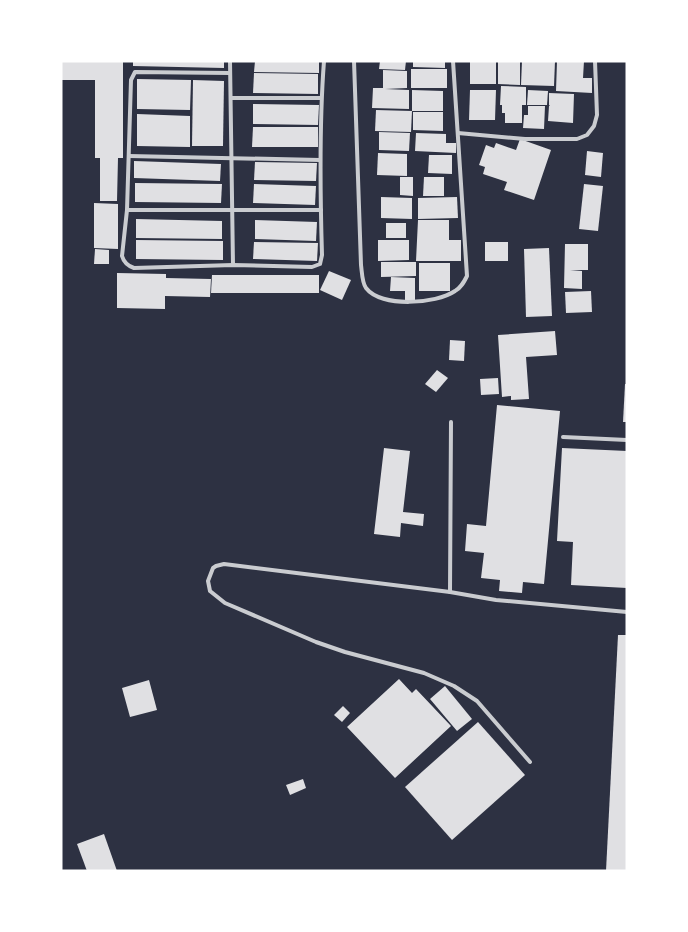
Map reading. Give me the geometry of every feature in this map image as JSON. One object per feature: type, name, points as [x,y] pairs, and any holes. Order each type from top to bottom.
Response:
[{"type":"lane","points":[[230,61],[233,265]]},
{"type":"lane","points":[[230,73],[135,72],[131,80],[127,210],[122,256],[129,266],[134,268],[233,265],[317,266],[322,258],[320,160],[321,98],[324,61]]},
{"type":"lane","points":[[354,61],[361,265],[365,287],[372,294],[396,302],[442,298],[455,292],[467,276],[453,61]]},
{"type":"lane","points":[[458,133],[525,139],[577,139],[587,135],[594,126],[597,114],[595,61]]},
{"type":"lane","points":[[231,98],[321,98]]},
{"type":"lane","points":[[129,156],[320,160]]},
{"type":"lane","points":[[127,210],[321,210]]},
{"type":"lane","points":[[450,592],[451,422]]},
{"type":"lane","points":[[563,437],[627,440]]},
{"type":"lane","points":[[530,762],[477,701],[454,686],[424,673],[345,652],[290,632],[225,603],[210,591],[208,581],[213,568],[224,564],[450,592],[496,600],[627,612]]},
{"type":"building","points":[[61,61],[123,61],[123,158],[118,158],[117,201],[100,201],[100,158],[95,158],[95,80],[61,80]]},
{"type":"building","points":[[133,61],[224,61],[224,68],[133,66]]},
{"type":"building","points":[[255,61],[319,61],[319,73],[254,72]]},
{"type":"building","points":[[380,61],[406,61],[405,70],[379,69]]},
{"type":"building","points":[[413,61],[445,61],[445,68],[413,67]]},
{"type":"building","points":[[470,61],[496,61],[496,84],[470,84]]},
{"type":"building","points":[[498,61],[520,61],[520,85],[498,84]]},
{"type":"building","points":[[522,61],[555,61],[554,86],[521,85]]},
{"type":"building","points":[[557,61],[584,61],[583,78],[592,78],[592,93],[556,91]]},
{"type":"building","points":[[411,69],[447,69],[447,88],[411,88]]},
{"type":"building","points":[[383,70],[407,71],[407,88],[385,89],[409,90],[409,109],[372,108],[373,88],[383,88]]},
{"type":"building","points":[[254,73],[318,74],[318,94],[253,93]]},
{"type":"building","points":[[137,79],[191,80],[190,110],[137,109]]},
{"type":"building","points":[[193,80],[224,81],[223,146],[192,146]]},
{"type":"building","points":[[501,86],[526,87],[526,105],[522,105],[522,123],[505,123],[505,113],[502,113],[502,105],[500,105]]},
{"type":"building","points":[[412,90],[443,91],[443,111],[412,111]]},
{"type":"building","points":[[470,90],[496,90],[495,120],[469,120]]},
{"type":"building","points":[[528,90],[548,91],[547,105],[527,105]]},
{"type":"building","points":[[549,93],[574,94],[573,123],[548,121]]},
{"type":"building","points":[[253,104],[319,105],[318,125],[253,124]]},
{"type":"building","points":[[528,106],[545,106],[544,129],[523,128],[524,115],[528,115]]},
{"type":"building","points":[[376,110],[412,111],[411,132],[375,131]]},
{"type":"building","points":[[413,112],[443,112],[443,131],[413,130]]},
{"type":"building","points":[[137,114],[190,116],[190,147],[137,146]]},
{"type":"building","points":[[253,127],[318,127],[318,147],[252,147]]},
{"type":"building","points":[[379,132],[410,133],[409,151],[379,150]]},
{"type":"building","points":[[416,133],[446,134],[446,143],[456,143],[456,153],[415,151]]},
{"type":"building","points":[[520,139],[551,150],[534,200],[504,190],[507,182],[483,174],[485,167],[479,165],[486,145],[494,148],[496,143],[516,150]]},
{"type":"building","points":[[587,151],[603,153],[601,177],[585,175]]},
{"type":"building","points":[[378,153],[407,154],[407,176],[377,175]]},
{"type":"building","points":[[429,155],[452,155],[452,174],[428,173]]},
{"type":"building","points":[[134,161],[221,164],[220,181],[134,178]]},
{"type":"building","points":[[255,162],[317,163],[316,181],[254,180]]},
{"type":"building","points":[[400,177],[413,177],[413,196],[400,195]]},
{"type":"building","points":[[424,177],[444,177],[444,196],[423,196]]},
{"type":"building","points":[[135,183],[222,184],[221,203],[135,202]]},
{"type":"building","points":[[254,184],[316,186],[315,205],[253,203]]},
{"type":"building","points":[[584,184],[603,186],[598,231],[579,229]]},
{"type":"building","points":[[381,197],[412,198],[412,219],[381,218]]},
{"type":"building","points":[[457,197],[458,218],[418,219],[418,198]]},
{"type":"building","points":[[94,203],[118,204],[118,249],[94,248]]},
{"type":"building","points":[[136,219],[222,221],[222,239],[136,238]]},
{"type":"building","points":[[255,220],[317,222],[316,241],[255,239]]},
{"type":"building","points":[[418,220],[449,220],[449,240],[461,240],[461,261],[416,261]]},
{"type":"building","points":[[386,223],[406,223],[406,238],[386,238]]},
{"type":"building","points":[[136,240],[223,241],[223,260],[136,259]]},
{"type":"building","points":[[378,240],[409,240],[409,260],[378,261]]},
{"type":"building","points":[[254,242],[318,243],[317,261],[253,259]]},
{"type":"building","points":[[485,242],[508,242],[508,261],[485,261]]},
{"type":"building","points":[[565,244],[588,244],[588,270],[570,270],[582,271],[582,289],[564,288]]},
{"type":"building","points":[[549,248],[552,316],[526,317],[524,249]]},
{"type":"building","points":[[95,249],[109,250],[109,264],[94,264]]},
{"type":"building","points":[[381,262],[416,262],[416,276],[381,277]]},
{"type":"building","points":[[419,263],[450,263],[450,291],[419,291]]},
{"type":"building","points":[[329,271],[351,280],[342,300],[320,290]]},
{"type":"building","points":[[117,273],[166,274],[166,278],[211,279],[210,297],[165,296],[165,309],[117,308]]},
{"type":"building","points":[[212,275],[319,275],[319,293],[211,293]]},
{"type":"building","points":[[391,277],[415,278],[415,300],[405,300],[405,291],[390,291]]},
{"type":"building","points":[[591,291],[592,312],[566,313],[565,292]]},
{"type":"building","points":[[555,331],[557,355],[526,357],[529,399],[511,400],[511,396],[502,397],[498,335]]},
{"type":"building","points":[[450,340],[465,341],[464,361],[449,360]]},
{"type":"building","points":[[437,370],[448,378],[436,392],[425,384]]},
{"type":"building","points":[[498,378],[499,394],[481,395],[480,379]]},
{"type":"building","points":[[625,384],[627,384],[627,422],[623,422]]},
{"type":"building","points":[[497,405],[560,411],[544,584],[523,582],[522,593],[499,591],[500,580],[481,578],[484,553],[465,551],[467,524],[486,526]]},
{"type":"building","points":[[384,448],[410,451],[403,512],[424,514],[423,526],[401,523],[400,537],[374,534]]},
{"type":"building","points":[[562,448],[627,451],[627,588],[571,585],[573,542],[557,541]]},
{"type":"building","points":[[618,635],[627,635],[627,871],[606,871]]},
{"type":"building","points":[[399,679],[412,693],[416,689],[451,726],[395,778],[347,727]]},
{"type":"building","points":[[149,680],[157,710],[130,717],[122,688]]},
{"type":"building","points":[[445,686],[472,719],[457,731],[430,699]]},
{"type":"building","points":[[343,706],[350,713],[342,722],[334,715]]},
{"type":"building","points":[[478,722],[525,775],[452,840],[405,787]]},
{"type":"building","points":[[303,779],[306,788],[290,795],[286,785]]},
{"type":"building","points":[[104,834],[117,871],[87,871],[77,844]]}]
